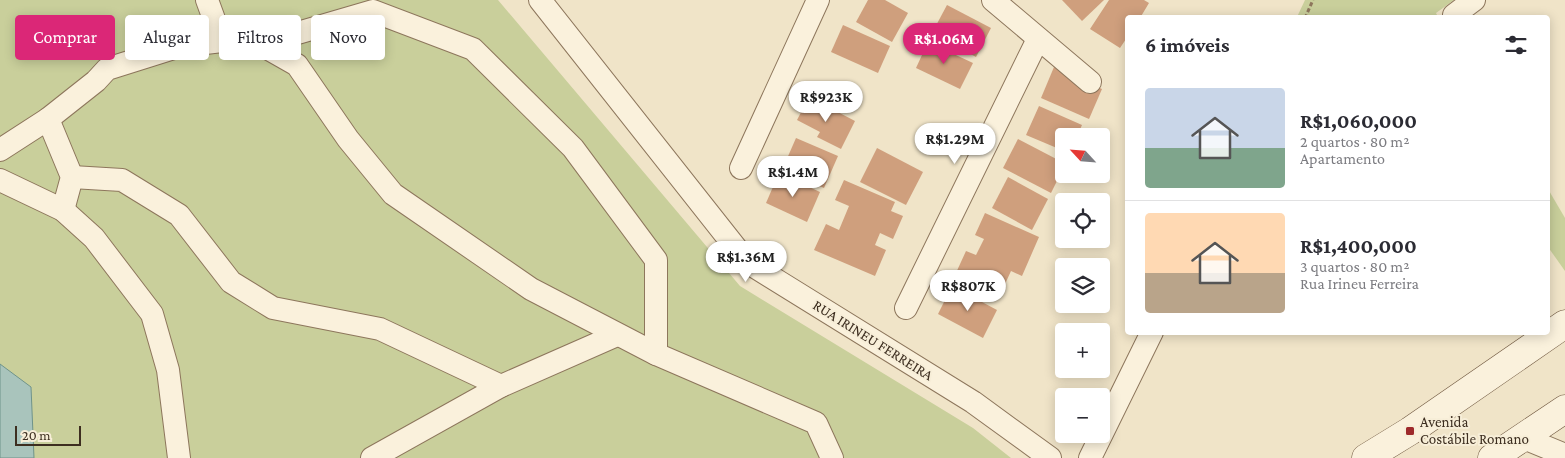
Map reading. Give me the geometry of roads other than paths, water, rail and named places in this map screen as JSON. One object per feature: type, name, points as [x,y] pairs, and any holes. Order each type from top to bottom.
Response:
[{"type":"main road","points":[[1550,334],[1565,324]]},
{"type":"main road","points":[[1366,458],[1410,431],[1549,335]]},
{"type":"main road","points":[[1492,458],[1565,410]]},
{"type":"street","points":[[207,0],[219,33]]},
{"type":"street","name":"RUA IRINEU FERREIRA","points":[[540,0],[747,262],[973,402],[1050,458]]},
{"type":"street","points":[[742,168],[818,0]]},
{"type":"street","points":[[993,0],[1090,82]]},
{"type":"street","points":[[1454,15],[1474,0]]},
{"type":"street","points":[[301,32],[373,11],[473,49],[573,148],[656,260],[656,354]]},
{"type":"street","points":[[906,308],[1038,39]]},
{"type":"street","points":[[0,150],[48,119],[107,69],[180,46],[219,41]]},
{"type":"street","points":[[288,60],[297,65],[348,139],[393,194],[531,289],[656,354],[816,423],[832,458]]},
{"type":"street","points":[[48,119],[72,177],[63,210]]},
{"type":"street","points":[[72,177],[122,180],[179,214],[230,282],[274,308],[380,329],[501,386]]},
{"type":"street","points":[[0,180],[63,210],[94,238],[152,314],[168,370],[179,458]]},
{"type":"street","points":[[372,458],[501,386],[617,335]]},
{"type":"street","points":[[1090,458],[1151,335]]},
{"type":"street","points":[[1524,438],[1565,454]]},
{"type":"water","points":[[0,364],[31,387],[34,458],[0,458]]},
{"type":"place","name":"Avenida Costábile Romano","points":[[1410,431]]}]
